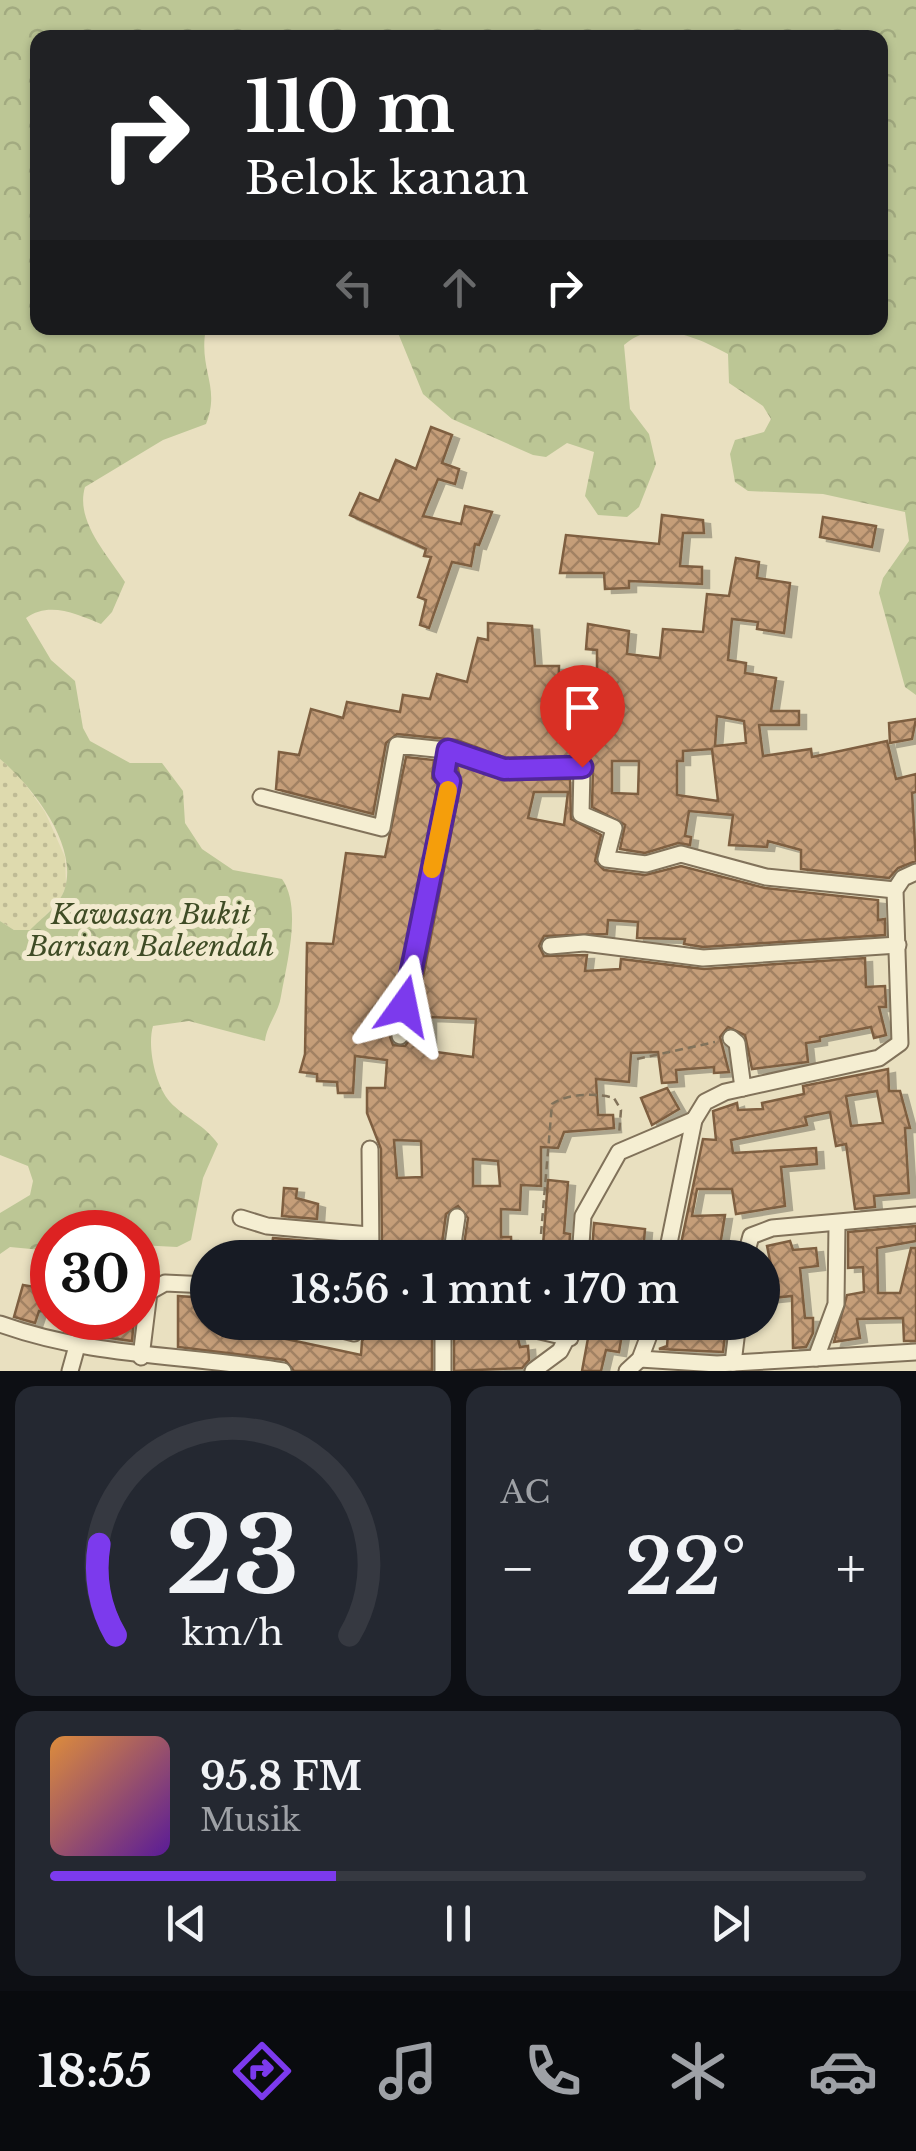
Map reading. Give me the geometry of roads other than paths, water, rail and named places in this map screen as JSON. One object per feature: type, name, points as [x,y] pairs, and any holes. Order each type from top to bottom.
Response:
[{"type":"street","points":[[261,797],[382,828],[396,745],[448,750],[504,769],[582,767],[581,814],[614,828],[606,860],[646,864],[681,854],[766,877],[895,890]]},
{"type":"street","points":[[400,1036],[450,781],[444,774],[448,750]]},
{"type":"street","points":[[670,1240],[694,1120],[705,1102],[743,1088],[889,1054],[900,1042],[895,890],[903,878],[916,872]]},
{"type":"street","points":[[550,946],[584,943],[703,958],[898,945]]},
{"type":"street","points":[[731,1038],[737,1043],[743,1088]]},
{"type":"street","points":[[581,1240],[583,1216],[618,1152],[694,1120]]},
{"type":"street","points":[[369,1240],[370,1150]]},
{"type":"street","points":[[750,1240],[761,1231],[916,1216]]},
{"type":"street","points":[[453,1240],[457,1217]]},
{"type":"street","points":[[241,1218],[267,1226],[369,1235]]},
{"type":"street","points":[[816,1358],[836,1304],[838,1224]]},
{"type":"street","points":[[141,1357],[149,1292],[166,1283],[190,1284]]},
{"type":"street","points":[[0,1324],[77,1346],[141,1357],[284,1371]]},
{"type":"street","points":[[443,1340],[443,1371]]},
{"type":"street","points":[[533,1371],[563,1340]]},
{"type":"street","points":[[646,1340],[634,1365],[816,1358],[857,1364],[916,1352]]},
{"type":"street","points":[[733,1364],[736,1340]]},
{"type":"street","points":[[70,1371],[77,1346]]},
{"type":"park label","name":"Kawasan Bukit Barisan Baleendah","points":[[151,930]]}]
